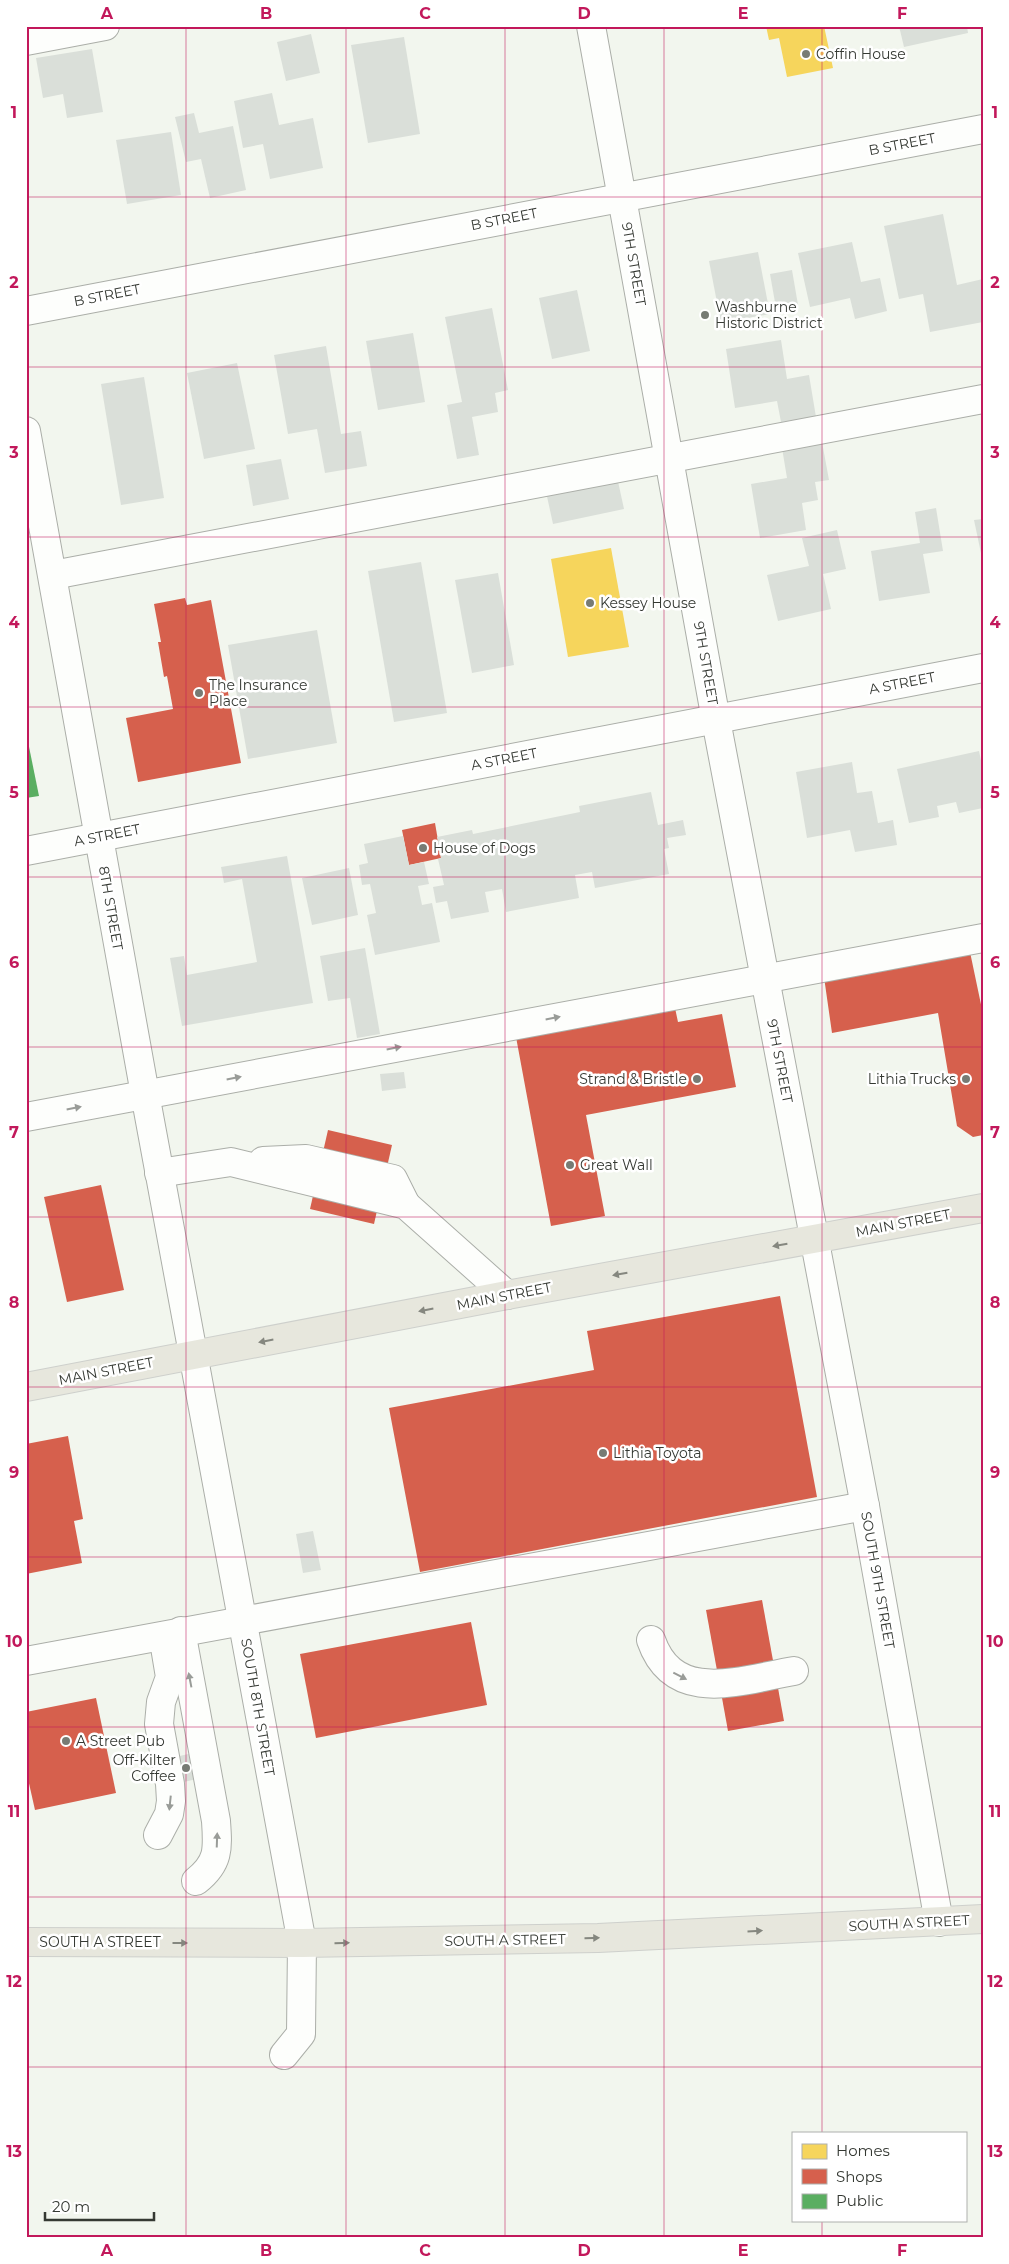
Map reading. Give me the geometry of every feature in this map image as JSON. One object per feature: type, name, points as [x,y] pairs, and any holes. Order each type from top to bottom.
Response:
[{"type":"main road","name":"MAIN STREET","points":[[26,1387],[507,1295],[983,1208]]},
{"type":"main road","name":"SOUTH A STREET","points":[[26,1942],[302,1943],[598,1938],[983,1920]]},
{"type":"street","points":[[26,41],[105,26]]},
{"type":"street","name":"9TH STREET","points":[[591,26],[716,720],[814,1239]]},
{"type":"street","name":"B STREET","points":[[26,311],[983,129]]},
{"type":"street","points":[[53,575],[983,399]]},
{"type":"street","name":"8TH STREET","points":[[26,431],[144,1094],[194,1355]]},
{"type":"street","name":"A STREET","points":[[26,851],[983,668]]},
{"type":"street","points":[[26,1117],[983,938]]},
{"type":"street","points":[[159,1173],[231,1162],[406,1205],[507,1295]]},
{"type":"street","name":"SOUTH 9TH STREET","points":[[814,1239],[865,1506],[939,1922]]},
{"type":"street","name":"SOUTH 8TH STREET","points":[[194,1355],[302,1943],[301,2034],[284,2055]]},
{"type":"street","points":[[26,1662],[172,1633],[865,1506]]},
{"type":"street","points":[[158,1835],[169,1814],[172,1801],[159,1724],[161,1702],[170,1677],[172,1633]]},
{"type":"street","points":[[172,1633],[216,1821],[218,1840],[215,1857],[209,1871],[196,1881]]},
{"type":"street","points":[[651,1640],[656,1654],[665,1667],[679,1677],[694,1682],[716,1684],[794,1671]]},
{"type":"building: Homes","name":"Coffin House","points":[[766,26],[824,26],[833,68],[787,77],[779,38],[769,40]]},
{"type":"building: Homes","name":"Kessey House","points":[[611,548],[629,647],[568,657],[551,559]]},
{"type":"building: Shops","name":"The Insurance Place","points":[[185,598],[187,605],[211,600],[241,763],[138,782],[126,718],[173,709],[167,676],[164,677],[158,642],[161,642],[154,604]]},
{"type":"building: Shops","name":"House of Dogs","points":[[435,823],[441,858],[409,865],[402,830]]},
{"type":"building: Shops","name":"Lithia Trucks","points":[[970,952],[983,1014],[983,1135],[973,1137],[957,1126],[938,1013],[832,1033],[824,977]]},
{"type":"building: Shops","points":[[675,1008],[678,1022],[722,1014],[736,1087],[586,1115],[605,1216],[551,1226],[516,1037]]},
{"type":"building: Shops","points":[[328,1130],[392,1145],[374,1224],[310,1209]]},
{"type":"building: Shops","points":[[101,1185],[124,1290],[67,1302],[44,1197]]},
{"type":"building: Shops","name":"Lithia Toyota","points":[[780,1296],[817,1497],[420,1572],[389,1408],[594,1370],[587,1331]]},
{"type":"building: Shops","points":[[68,1436],[83,1519],[74,1521],[82,1563],[26,1574],[26,1444]]},
{"type":"building: Shops","points":[[762,1600],[784,1721],[728,1731],[706,1610]]},
{"type":"building: Shops","points":[[471,1622],[487,1705],[316,1738],[300,1654]]},
{"type":"building: Shops","name":"A Street Pub","points":[[96,1698],[116,1793],[35,1810],[26,1770],[26,1712]]},
{"type":"building: Public","points":[[26,732],[39,796],[26,798]]},
{"type":"building: Other","points":[[899,26],[967,26],[968,33],[904,47]]},
{"type":"building: Other","points":[[311,34],[320,73],[286,81],[277,42]]},
{"type":"building: Other","points":[[404,37],[420,134],[368,143],[351,45]]},
{"type":"building: Other","points":[[92,49],[103,112],[67,118],[63,94],[43,98],[36,58]]},
{"type":"building: Other","points":[[272,93],[279,125],[313,118],[323,168],[270,179],[263,144],[243,148],[234,101]]},
{"type":"building: Other","points":[[194,113],[199,133],[233,126],[246,190],[210,198],[201,159],[186,162],[175,117]]},
{"type":"building: Other","points":[[171,132],[181,195],[127,204],[116,140]]},
{"type":"building: Other","points":[[943,214],[957,285],[983,279],[983,322],[930,332],[923,294],[899,299],[884,226]]},
{"type":"building: Other","points":[[852,242],[861,282],[880,278],[887,311],[855,319],[850,298],[810,307],[798,253]]},
{"type":"building: Other","points":[[758,252],[770,314],[721,323],[709,261]]},
{"type":"building: Other","points":[[792,270],[798,305],[776,308],[770,274]]},
{"type":"building: Other","points":[[577,290],[590,351],[552,359],[539,298]]},
{"type":"building: Other","points":[[492,308],[508,390],[495,393],[498,412],[472,417],[479,455],[457,459],[447,405],[462,402],[445,317]]},
{"type":"building: Other","points":[[413,333],[425,402],[378,410],[366,341]]},
{"type":"building: Other","points":[[781,340],[787,379],[809,375],[816,417],[781,422],[777,401],[735,408],[726,349]]},
{"type":"building: Other","points":[[326,346],[341,434],[361,431],[367,466],[325,473],[317,429],[288,434],[274,355]]},
{"type":"building: Other","points":[[237,363],[255,449],[204,459],[187,373]]},
{"type":"building: Other","points":[[144,377],[164,498],[121,505],[101,384]]},
{"type":"building: Other","points":[[822,442],[829,480],[815,482],[818,500],[802,503],[806,530],[760,538],[751,484],[787,478],[782,448]]},
{"type":"building: Other","points":[[281,459],[289,499],[253,506],[246,465]]},
{"type":"building: Other","points":[[617,477],[624,509],[553,524],[546,492]]},
{"type":"building: Other","points":[[936,508],[943,551],[923,554],[930,593],[879,601],[871,551],[920,543],[915,512]]},
{"type":"building: Other","points":[[983,519],[983,558],[982,558],[974,520]]},
{"type":"building: Other","points":[[837,530],[846,569],[823,574],[831,609],[778,621],[767,575],[809,566],[802,538]]},
{"type":"building: Other","points":[[421,562],[447,713],[394,722],[368,571]]},
{"type":"building: Other","points":[[498,573],[514,665],[472,673],[455,580]]},
{"type":"building: Other","points":[[317,630],[337,743],[248,759],[228,645]]},
{"type":"building: Other","points":[[979,751],[983,770],[983,808],[959,813],[956,802],[937,806],[939,817],[909,823],[897,769]]},
{"type":"building: Other","points":[[852,762],[857,793],[872,791],[878,823],[893,820],[897,845],[855,852],[850,830],[807,838],[796,772]]},
{"type":"building: Other","points":[[651,792],[658,825],[683,820],[686,835],[667,838],[669,848],[664,849],[669,874],[595,888],[592,872],[575,875],[579,898],[506,912],[502,889],[485,892],[489,912],[451,919],[447,901],[436,903],[433,887],[444,885],[438,859],[441,858],[437,837],[472,830],[473,834],[580,812],[579,806]]},
{"type":"building: Other","points":[[403,836],[409,865],[424,862],[429,884],[418,886],[422,905],[432,903],[440,942],[375,955],[367,915],[376,913],[370,884],[362,885],[359,865],[368,863],[364,844]]},
{"type":"building: Other","points":[[287,856],[313,1003],[182,1026],[170,958],[184,956],[187,975],[257,962],[242,879],[224,883],[221,867]]},
{"type":"building: Other","points":[[349,868],[358,915],[312,925],[302,878]]},
{"type":"building: Other","points":[[365,948],[380,1034],[357,1038],[350,998],[328,1001],[320,956]]},
{"type":"building: Other","points":[[404,1072],[406,1088],[382,1091],[380,1074]]},
{"type":"building: Other","points":[[313,1531],[321,1570],[303,1573],[296,1534]]},
{"type":"building: Other","name":"Off-Kilter Coffee","points":[[193,1753],[197,1779],[179,1783],[175,1757]]},
{"type":"place","name":"Coffin House","points":[[806,54]]},
{"type":"place","name":"Washburne Historic District","points":[[705,315]]},
{"type":"place","name":"Kessey House","points":[[590,603]]},
{"type":"place","name":"The Insurance Place","points":[[199,693]]},
{"type":"place","name":"House of Dogs","points":[[423,848]]},
{"type":"place","name":"Strand & Bristle","points":[[697,1079]]},
{"type":"place","name":"Lithia Trucks","points":[[966,1079]]},
{"type":"place","name":"Great Wall","points":[[570,1165]]},
{"type":"place","name":"Lithia Toyota","points":[[603,1453]]},
{"type":"place","name":"A Street Pub","points":[[66,1741]]},
{"type":"place","name":"Off-Kilter Coffee","points":[[186,1768]]}]
